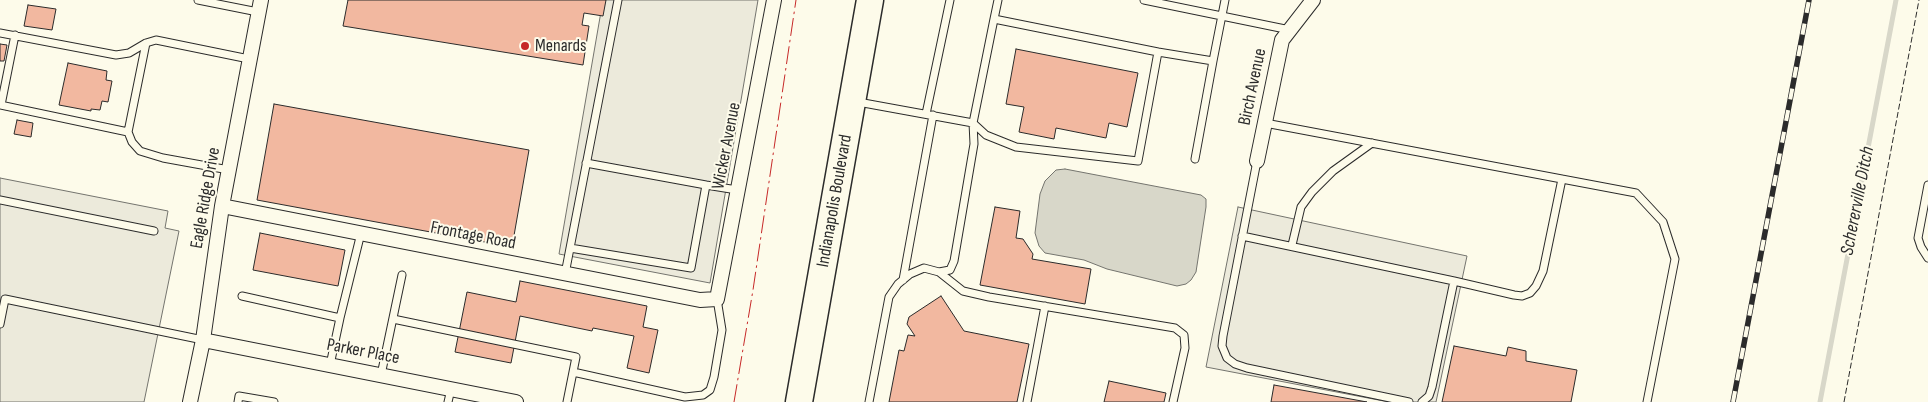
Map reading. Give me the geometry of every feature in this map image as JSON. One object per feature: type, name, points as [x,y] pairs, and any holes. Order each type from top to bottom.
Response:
[{"type":"highway","name":"Indianapolis Boulevard","points":[[799,402],[870,0]]},
{"type":"street","name":"Wicker Avenue","points":[[717,299],[774,0]]},
{"type":"street","name":"Birch Avenue","points":[[1257,161],[1282,40],[1313,0]]},
{"type":"street","name":"Eagle Ridge Drive","points":[[190,402],[203,340],[222,206],[259,6]]},
{"type":"street","name":"Frontage Road","points":[[222,206],[700,300],[717,299]]},
{"type":"street","name":"Parker Place","points":[[203,340],[381,375],[450,396],[516,402]]},
{"type":"lane","points":[[198,0],[259,6]]},
{"type":"lane","points":[[565,274],[618,0]]},
{"type":"lane","points":[[903,280],[929,115],[950,0]]},
{"type":"lane","points":[[939,272],[950,270],[954,261],[974,144],[973,123],[998,0]]},
{"type":"lane","points":[[1144,0],[1290,30]]},
{"type":"lane","points":[[1195,159],[1225,0]]},
{"type":"lane","points":[[994,19],[1158,52],[1213,61]]},
{"type":"lane","points":[[0,33],[116,55],[129,53],[146,43],[156,40],[249,59]]},
{"type":"lane","points":[[15,35],[1,105],[128,132]]},
{"type":"lane","points":[[146,43],[128,132],[132,142],[140,151],[163,158],[229,170]]},
{"type":"lane","points":[[852,101],[973,123],[986,135],[1016,147],[1138,162],[1158,52]]},
{"type":"lane","points":[[1265,123],[1636,193],[1663,222],[1676,259],[1647,402]]},
{"type":"lane","points":[[1292,245],[1301,207],[1312,192],[1333,171],[1372,143]]},
{"type":"lane","points":[[1257,161],[1223,336],[1222,346],[1227,358],[1235,364],[1247,368],[1409,402]]},
{"type":"lane","points":[[586,163],[737,190]]},
{"type":"lane","points":[[1242,236],[1292,245],[1522,296],[1530,293],[1536,286],[1543,271],[1562,179]]},
{"type":"lane","points":[[570,248],[691,268],[706,185]]},
{"type":"lane","points":[[1928,185],[1918,238],[1921,248],[1928,258]]},
{"type":"lane","points":[[0,200],[154,231]]},
{"type":"lane","points":[[330,365],[361,233]]},
{"type":"lane","points":[[870,402],[889,297],[910,274],[924,268],[939,272],[963,290],[989,297],[1175,328],[1184,335],[1184,348],[1173,402]]},
{"type":"lane","points":[[381,375],[402,275]]},
{"type":"lane","points":[[1422,402],[1429,396],[1432,386],[1454,281]]},
{"type":"lane","points":[[242,296],[340,318]]},
{"type":"lane","points":[[0,324],[2,298],[203,340]]},
{"type":"lane","points":[[573,372],[685,397],[694,398],[703,395],[710,390],[714,377],[722,330],[717,299]]},
{"type":"lane","points":[[1027,402],[1045,306]]},
{"type":"lane","points":[[393,320],[576,357],[567,402]]},
{"type":"lane","points":[[238,402],[239,396],[274,402]]},
{"type":"shaded area","points":[[603,0],[758,0],[710,283],[559,254]]},
{"type":"shaded area","points":[[1065,169],[1201,195],[1206,199],[1196,272],[1191,280],[1186,284],[1177,286],[1107,269],[1084,260],[1045,253],[1039,246],[1035,233],[1040,194],[1045,181],[1056,170]]},
{"type":"shaded area","points":[[0,178],[168,211],[165,228],[179,231],[144,402],[0,402]]},
{"type":"shaded area","points":[[1238,207],[1467,256],[1436,402],[1389,402],[1206,367]]},
{"type":"building","name":"Menards","points":[[348,0],[606,0],[603,16],[584,13],[582,25],[589,26],[583,65],[343,26]]},
{"type":"building","points":[[28,5],[56,9],[52,30],[24,26]]},
{"type":"building","points":[[0,44],[7,45],[4,61],[0,61]]},
{"type":"building","points":[[1016,49],[1138,73],[1127,127],[1109,123],[1106,138],[1056,128],[1054,139],[1019,132],[1024,107],[1006,104]]},
{"type":"building","points":[[68,63],[107,71],[106,80],[112,81],[108,102],[102,101],[100,110],[91,109],[91,111],[59,105]]},
{"type":"building","points":[[274,104],[529,150],[512,247],[257,200]]},
{"type":"building","points":[[17,120],[33,123],[31,137],[14,134]]},
{"type":"building","points":[[995,207],[1020,211],[1016,238],[1023,239],[1033,254],[1032,259],[1091,269],[1085,304],[980,285]]},
{"type":"building","points":[[260,233],[345,250],[338,286],[253,270]]},
{"type":"building","points":[[520,281],[647,306],[643,327],[658,330],[649,373],[627,368],[634,336],[593,328],[592,331],[520,316],[511,363],[455,352],[467,292],[516,302]]},
{"type":"building","points":[[941,296],[964,331],[1029,344],[1017,402],[889,402],[899,350],[904,351],[908,335],[915,336],[907,324],[909,317]]},
{"type":"building","points":[[1454,346],[1506,356],[1508,347],[1526,351],[1526,361],[1577,370],[1571,402],[1442,402]]},
{"type":"building","points":[[1109,381],[1166,393],[1164,402],[1104,402]]},
{"type":"building","points":[[1274,385],[1367,402],[1271,402]]},
{"type":"waterway","name":"Schererville Ditch","points":[[1820,402],[1896,0]]},
{"type":"railway","points":[[1733,402],[1809,0]]},
{"type":"fence","points":[[1844,402],[1919,0]]},
{"type":"power","points":[[734,402],[753,290],[796,0]]},
{"type":"place","name":"Menards","points":[[525,46]]}]
